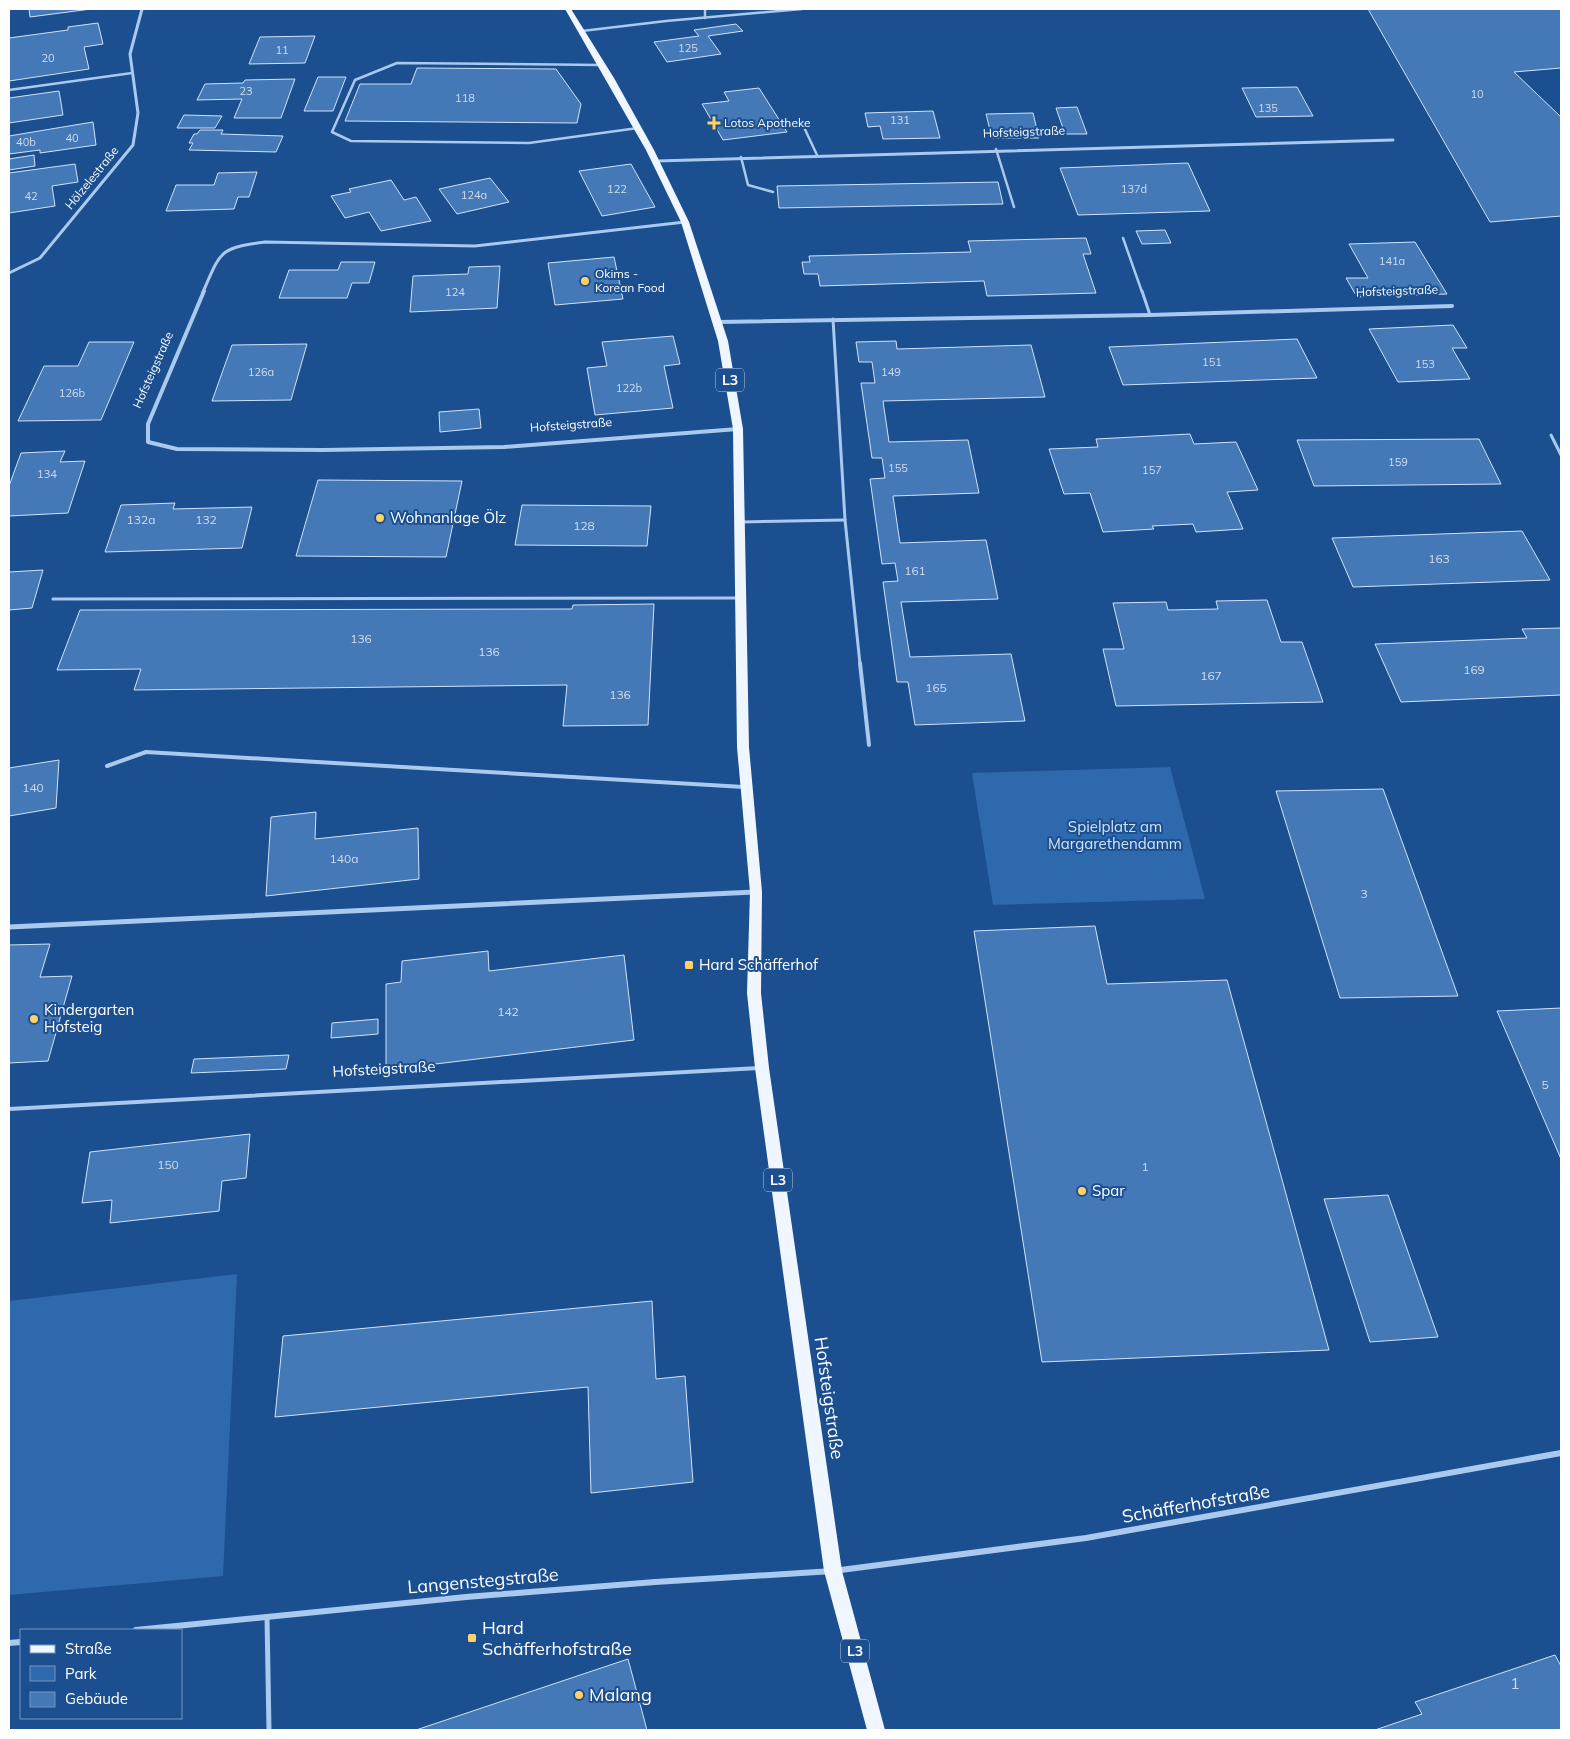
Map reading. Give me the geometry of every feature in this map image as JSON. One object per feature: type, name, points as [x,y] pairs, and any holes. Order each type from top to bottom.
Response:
[{"type":"main road","name":"Hofsteigstraße","points":[[568,9],[602,64],[656,160],[685,222],[723,341],[738,428],[741,522],[743,747],[756,892],[754,993],[762,1068],[834,1571],[876,1730]]},
{"type":"street","name":"Hölzelestraße","points":[[9,272],[40,258],[132,144],[138,113],[130,54],[142,9]]},
{"type":"street","name":"Hofsteigstraße","points":[[656,160],[996,149],[1393,140]]},
{"type":"street","name":"Hofsteigstraße","points":[[685,222],[475,246],[265,242],[235,246],[218,258],[148,424],[148,442],[177,449],[323,450],[504,447],[738,428]]},
{"type":"street","name":"Hofsteigstraße","points":[[718,322],[1150,315],[1452,306]]},
{"type":"street","points":[[9,927],[756,892]]},
{"type":"street","name":"Schäfferhofstraße","points":[[834,1571],[1086,1538],[1561,1453]]},
{"type":"street","name":"Langenstegstraße","points":[[146,1629],[466,1597],[655,1582],[834,1571]]},
{"type":"lane","points":[[705,9],[705,18]]},
{"type":"lane","points":[[582,31],[802,9]]},
{"type":"lane","points":[[602,64],[397,63],[355,80],[332,132],[351,141],[529,143],[638,128]]},
{"type":"lane","points":[[9,90],[132,73]]},
{"type":"lane","points":[[802,123],[817,155]]},
{"type":"lane","points":[[996,149],[1014,207]]},
{"type":"lane","points":[[741,157],[748,184],[773,192]]},
{"type":"lane","points":[[1123,238],[1150,315]]},
{"type":"lane","points":[[833,319],[845,520],[870,745]]},
{"type":"lane","points":[[1550,435],[1561,455]]},
{"type":"lane","points":[[741,522],[845,520]]},
{"type":"lane","points":[[53,599],[741,598]]},
{"type":"lane","points":[[106,766],[146,752],[747,787]]},
{"type":"lane","name":"Hofsteigstraße","points":[[9,1109],[762,1068]]},
{"type":"lane","points":[[267,1617],[269,1730]]},
{"type":"green space","name":"Spielplatz am Margarethendamm","points":[[1170,767],[1205,899],[993,905],[972,773]]},
{"type":"green space","points":[[237,1274],[223,1576],[9,1595],[9,1301]]},
{"type":"building","points":[[29,9],[91,9],[30,17]]},
{"type":"building","points":[[1368,9],[1561,9],[1561,68],[1514,72],[1561,117],[1561,216],[1490,222]]},
{"type":"building","points":[[98,23],[103,44],[84,47],[89,69],[9,81],[9,38],[68,30],[68,27]]},
{"type":"building","points":[[736,24],[743,31],[708,36],[721,54],[667,62],[654,42],[699,36],[694,30]]},
{"type":"building","points":[[315,36],[305,63],[249,64],[260,37]]},
{"type":"building","points":[[417,68],[556,69],[581,104],[577,123],[345,121],[360,84],[411,84]]},
{"type":"building","points":[[318,77],[346,77],[333,111],[304,111]]},
{"type":"building","points":[[295,79],[281,118],[234,118],[242,99],[197,100],[205,84],[243,83],[245,80]]},
{"type":"building","points":[[1297,87],[1313,116],[1256,117],[1242,88]]},
{"type":"building","points":[[759,88],[787,132],[723,140],[702,104],[729,101],[724,92]]},
{"type":"building","points":[[59,91],[63,115],[9,123],[9,98]]},
{"type":"building","points":[[1077,107],[1087,134],[1065,134],[1056,108]]},
{"type":"building","points":[[933,111],[940,138],[883,139],[880,126],[868,127],[865,113]]},
{"type":"building","points":[[1033,113],[1039,138],[992,138],[986,114]]},
{"type":"building","points":[[184,115],[222,116],[215,128],[177,128]]},
{"type":"building","points":[[93,122],[96,145],[40,153],[40,150],[9,154],[9,136]]},
{"type":"building","points":[[200,130],[223,130],[221,134],[283,136],[276,152],[189,150],[193,143],[189,143],[194,134],[197,134]]},
{"type":"building","points":[[34,155],[35,166],[9,170],[9,159]]},
{"type":"building","points":[[1188,163],[1210,211],[1078,215],[1060,168]]},
{"type":"building","points":[[75,164],[78,182],[52,186],[55,206],[9,213],[9,173]]},
{"type":"building","points":[[631,164],[655,207],[602,216],[579,171]]},
{"type":"building","points":[[257,172],[249,197],[238,197],[234,209],[166,211],[176,185],[214,185],[218,173]]},
{"type":"building","points":[[490,178],[509,202],[457,214],[439,189]]},
{"type":"building","points":[[391,180],[404,200],[416,197],[431,221],[381,231],[369,212],[345,218],[331,196],[351,192],[349,189]]},
{"type":"building","points":[[998,182],[1003,204],[779,208],[777,186]]},
{"type":"building","points":[[1165,230],[1171,243],[1142,244],[1136,231]]},
{"type":"building","points":[[1086,238],[1091,254],[1083,254],[1096,293],[987,296],[984,281],[820,286],[818,274],[804,274],[802,262],[810,262],[809,256],[971,252],[968,241]]},
{"type":"building","points":[[1415,242],[1447,294],[1357,297],[1346,278],[1368,278],[1349,244]]},
{"type":"building","name":"Okims - Korean Food","points":[[614,257],[623,299],[555,305],[548,263]]},
{"type":"building","points":[[341,262],[375,262],[369,283],[352,283],[347,298],[279,298],[289,270],[338,270]]},
{"type":"building","points":[[500,266],[497,308],[410,312],[413,276],[468,274],[469,267]]},
{"type":"building","points":[[1453,325],[1467,348],[1452,348],[1470,379],[1398,382],[1369,329]]},
{"type":"building","points":[[673,336],[680,364],[664,366],[673,408],[595,415],[587,368],[607,366],[602,342]]},
{"type":"building","points":[[1297,339],[1317,378],[1123,385],[1109,347]]},
{"type":"building","points":[[896,341],[897,349],[1031,345],[1045,397],[883,401],[889,442],[968,440],[979,493],[893,496],[900,543],[986,540],[998,599],[901,602],[910,657],[1011,654],[1025,721],[915,725],[908,682],[897,682],[883,582],[898,581],[895,563],[882,564],[870,479],[885,478],[882,458],[872,458],[861,383],[875,383],[872,362],[859,362],[856,342]]},
{"type":"building","points":[[89,342],[134,342],[101,420],[18,421],[44,366],[78,366]]},
{"type":"building","points":[[307,344],[291,400],[212,401],[232,345]]},
{"type":"building","points":[[479,409],[481,428],[440,432],[439,412]]},
{"type":"building","points":[[1190,434],[1194,444],[1236,442],[1258,490],[1227,492],[1243,529],[1196,532],[1193,524],[1152,526],[1154,529],[1103,532],[1090,493],[1064,494],[1049,449],[1098,447],[1096,439]]},
{"type":"building","points":[[1479,439],[1501,484],[1314,486],[1297,440]]},
{"type":"building","points":[[65,451],[60,462],[85,461],[68,513],[9,516],[9,486],[21,453]]},
{"type":"building","name":"Wohnanlage Ölz","points":[[318,480],[462,481],[446,557],[296,556]]},
{"type":"building","points":[[175,503],[173,509],[252,507],[242,548],[105,552],[121,505]]},
{"type":"building","points":[[522,505],[651,506],[647,546],[515,545]]},
{"type":"building","points":[[1522,531],[1550,580],[1353,587],[1332,538]]},
{"type":"building","points":[[43,570],[32,608],[9,610],[9,572]]},
{"type":"building","points":[[1267,600],[1281,642],[1302,642],[1323,702],[1116,706],[1103,649],[1124,649],[1113,603],[1166,602],[1168,610],[1218,609],[1216,601]]},
{"type":"building","points":[[654,604],[648,725],[563,726],[567,685],[134,690],[141,669],[57,670],[80,610],[572,609],[573,605]]},
{"type":"building","points":[[1561,628],[1561,695],[1401,702],[1375,644],[1527,638],[1522,629]]},
{"type":"building","points":[[59,760],[56,808],[9,816],[9,768]]},
{"type":"building","points":[[1383,789],[1458,996],[1340,998],[1276,791]]},
{"type":"building","points":[[316,812],[315,839],[418,828],[419,879],[266,896],[271,817]]},
{"type":"building","points":[[1095,926],[1107,984],[1227,980],[1329,1350],[1042,1362],[974,931]]},
{"type":"building","name":"Kindergarten Hofsteig","points":[[50,944],[40,977],[72,976],[48,1061],[9,1063],[9,945]]},
{"type":"building","points":[[488,951],[489,971],[624,955],[634,1040],[386,1070],[386,984],[401,982],[402,961]]},
{"type":"building","points":[[1561,1008],[1561,1159],[1497,1011]]},
{"type":"building","points":[[378,1019],[378,1034],[331,1038],[332,1023]]},
{"type":"building","points":[[289,1055],[286,1069],[191,1073],[194,1059]]},
{"type":"building","points":[[250,1134],[246,1178],[222,1181],[219,1211],[110,1223],[112,1200],[82,1203],[90,1152]]},
{"type":"building","points":[[1388,1195],[1438,1337],[1370,1342],[1324,1199]]},
{"type":"building","points":[[652,1301],[656,1379],[685,1376],[693,1482],[591,1493],[588,1387],[275,1417],[283,1336]]},
{"type":"building","points":[[1555,1655],[1561,1666],[1561,1730],[1375,1730],[1422,1714],[1415,1702]]},
{"type":"building","name":"Malang","points":[[628,1659],[647,1730],[416,1730]]},
{"type":"place","name":"Lotos Apotheke","points":[[714,123]]},
{"type":"place","name":"Okims - Korean Food","points":[[585,281]]},
{"type":"place","name":"Wohnanlage Ölz","points":[[380,518]]},
{"type":"place","name":"Hard Schäfferhof","points":[[689,965]]},
{"type":"place","name":"Kindergarten Hofsteig","points":[[34,1019]]},
{"type":"place","name":"Spar","points":[[1082,1191]]},
{"type":"place","name":"Hard Schäfferhofstraße","points":[[472,1638]]},
{"type":"place","name":"Malang","points":[[579,1695]]}]
